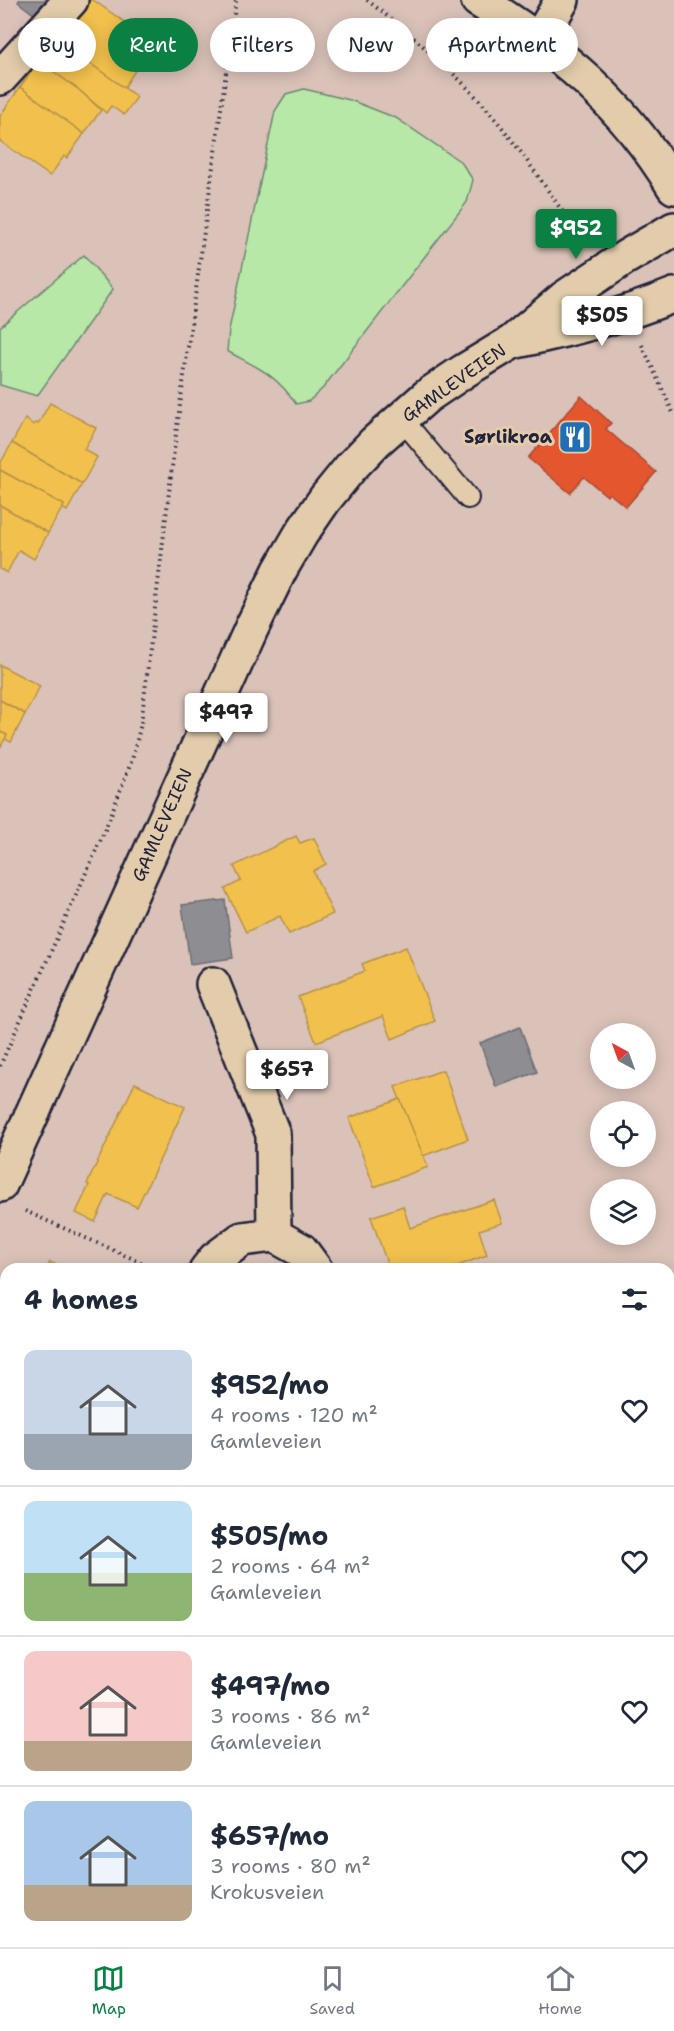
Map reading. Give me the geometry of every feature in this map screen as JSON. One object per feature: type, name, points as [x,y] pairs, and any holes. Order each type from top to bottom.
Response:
[{"type":"street","points":[[0,78],[70,0]]},
{"type":"street","points":[[552,18],[562,0]]},
{"type":"street","points":[[486,2],[508,18]]},
{"type":"street","points":[[577,72],[619,112],[674,187]]},
{"type":"street","name":"GAMLEVEIEN","points":[[9,1196],[218,700],[280,570],[302,534],[332,491],[367,450],[401,418],[464,371],[512,342],[564,298],[674,229]]},
{"type":"street","name":"GAMLEVEIEN","points":[[512,342],[577,328],[627,313],[674,295]]},
{"type":"street","points":[[213,984],[273,1134],[274,1235]]},
{"type":"street","points":[[212,1263],[242,1239],[274,1235],[302,1250],[311,1263]]},
{"type":"lane","points":[[401,418],[468,498]]},
{"type":"path","points":[[0,1066],[105,830],[132,760],[141,724],[177,422],[236,0]]},
{"type":"path","points":[[367,0],[413,36],[486,108],[524,157],[589,251]]},
{"type":"path","points":[[641,343],[674,415]]},
{"type":"path","points":[[9,1196],[144,1263]]},
{"type":"green space","points":[[304,89],[350,100],[396,118],[461,162],[473,180],[467,202],[323,388],[309,401],[296,404],[274,379],[227,351],[229,330],[275,111],[286,94]]},
{"type":"green space","points":[[84,255],[113,289],[37,396],[0,385],[0,327]]},
{"type":"building: Homes","points":[[90,0],[93,0],[119,18],[108,18],[108,72],[134,72],[124,88],[96,68],[96,18],[77,18]]},
{"type":"building: Homes","points":[[96,68],[137,97],[124,115],[111,106],[106,113],[54,72],[96,72]]},
{"type":"building: Homes","points":[[31,72],[54,72],[101,110],[84,134],[20,87]]},
{"type":"building: Homes","points":[[20,87],[84,134],[67,158],[64,156],[50,176],[0,141],[0,116]]},
{"type":"building: Homes","points":[[50,403],[96,428],[84,449],[97,457],[82,484],[12,443],[25,419],[34,425],[38,424]]},
{"type":"building: Homes","points":[[12,443],[82,484],[67,511],[62,508],[64,505],[0,470],[0,464]]},
{"type":"building: Homes","points":[[0,470],[64,505],[48,533],[0,505]]},
{"type":"building: Homes","points":[[0,505],[48,533],[34,559],[19,550],[7,573],[0,569]]},
{"type":"building: Homes","points":[[0,665],[40,686],[25,714],[0,700]]},
{"type":"building: Homes","points":[[0,700],[25,714],[11,742],[5,739],[7,735],[0,732]]},
{"type":"building: Homes","points":[[0,732],[7,735],[0,748]]},
{"type":"building: Homes","points":[[296,836],[300,843],[314,838],[326,864],[313,871],[333,914],[289,934],[280,916],[246,932],[225,889],[241,881],[234,866]]},
{"type":"building: Homes","points":[[406,947],[435,1021],[392,1039],[383,1016],[316,1042],[298,997],[365,971],[362,964]]},
{"type":"building: Homes","points":[[443,1070],[468,1139],[423,1156],[395,1087]]},
{"type":"building: Homes","points":[[135,1083],[185,1107],[137,1207],[108,1194],[95,1222],[76,1213],[89,1185],[87,1184]]},
{"type":"building: Homes","points":[[400,1099],[428,1167],[374,1187],[349,1118]]},
{"type":"building: Homes","points":[[494,1200],[502,1223],[479,1230],[487,1255],[465,1263],[387,1263],[371,1217],[403,1206],[410,1228]]},
{"type":"building: Shops","points":[[581,396],[611,423],[606,429],[656,472],[626,507],[609,493],[607,496],[584,477],[570,493],[528,458]]},
{"type":"building: Industry","points":[[19,0],[54,0],[41,18],[18,2]]},
{"type":"building: Industry","points":[[225,900],[233,958],[190,964],[182,905]]},
{"type":"building: Industry","points":[[520,1027],[537,1072],[496,1087],[480,1043]]},
{"type":"place","name":"Sørlikroa","points":[[575,437]]}]
